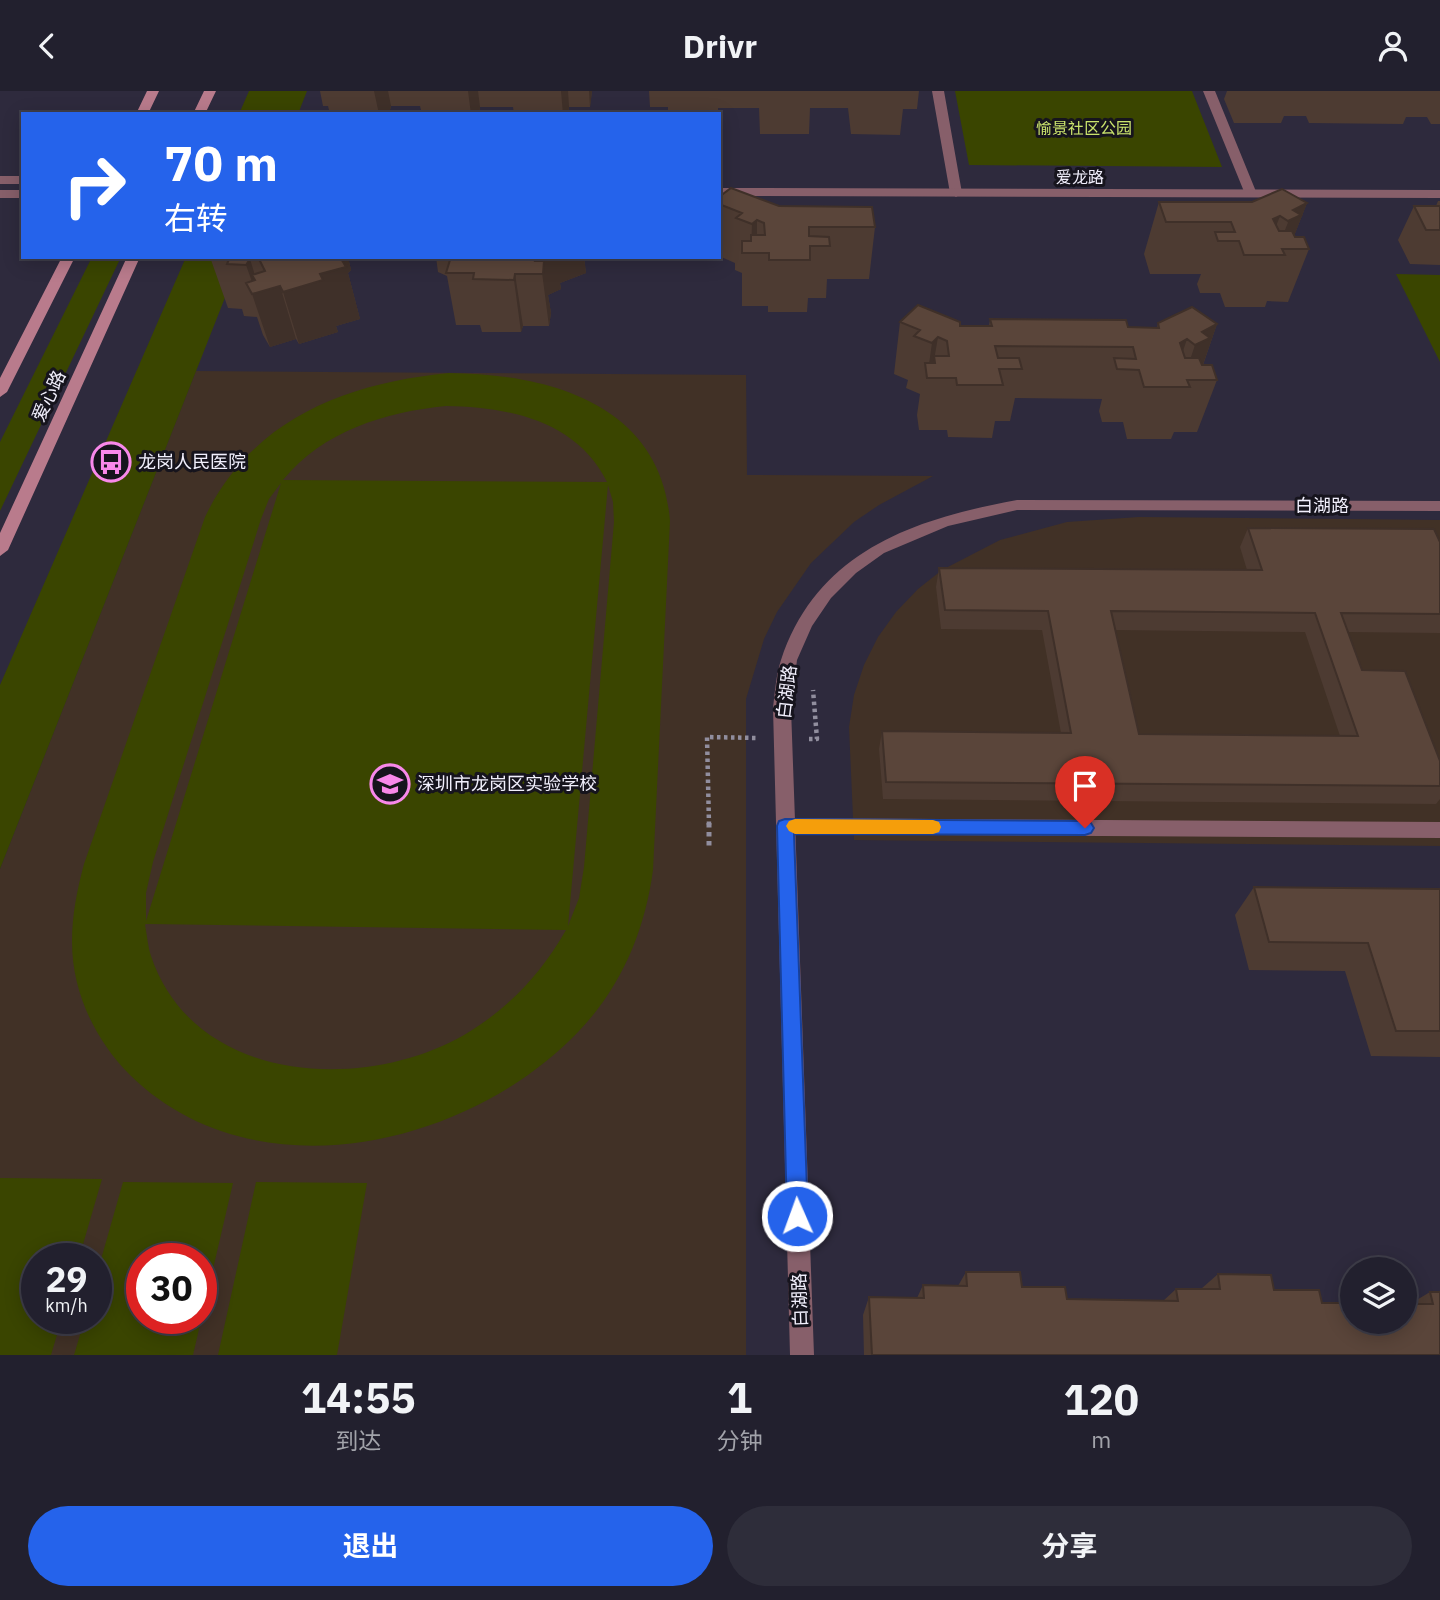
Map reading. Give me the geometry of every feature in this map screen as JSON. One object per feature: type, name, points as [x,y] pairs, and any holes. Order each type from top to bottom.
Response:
[{"type":"street","points":[[143,112],[153,91]]},
{"type":"street","points":[[200,112],[210,91]]},
{"type":"street","points":[[938,91],[956,193]]},
{"type":"street","points":[[1209,91],[1251,194]]},
{"type":"street","points":[[0,180],[21,180]]},
{"type":"street","name":"爱龙路","points":[[721,192],[1440,194]]},
{"type":"street","points":[[0,194],[21,194]]},
{"type":"street","points":[[0,392],[68,259]]},
{"type":"street","name":"爱心路","points":[[0,550],[133,259]]},
{"type":"street","name":"白湖路","points":[[802,1355],[782,708],[789,661],[808,619],[836,582],[873,552],[916,529],[965,513],[1017,505],[1440,506]]},
{"type":"street","points":[[785,826],[1440,830]]},
{"type":"path","points":[[803,739],[817,739],[813,679]]},
{"type":"path","points":[[709,846],[707,737],[762,738]]},
{"type":"shaded area","name":"深圳市龙岗区实验学校","points":[[196,371],[746,375],[747,475],[933,476],[879,505],[854,522],[811,563],[777,612],[764,639],[746,699],[746,1355],[0,1355],[0,869]]},
{"type":"shaded area","points":[[1139,517],[1440,520],[1440,846],[854,840],[849,727],[854,695],[864,665],[878,637],[896,612],[918,589],[942,570],[1000,540],[1067,522]]},
{"type":"green space","points":[[249,91],[307,91],[299,112],[240,112]]},
{"type":"green space","name":"愉景社区公园","points":[[955,91],[1192,91],[1222,167],[969,165]]},
{"type":"green space","points":[[91,259],[120,259],[0,511],[0,442]]},
{"type":"green space","points":[[185,259],[240,259],[0,869],[0,685]]},
{"type":"green space","points":[[1396,274],[1440,275],[1440,362]]},
{"type":"green space","points":[[449,373],[487,375],[560,389],[594,403],[622,423],[646,449],[662,481],[670,521],[653,870],[644,914],[619,976],[594,1014],[579,1031],[533,1071],[480,1104],[421,1128],[360,1142],[298,1145],[237,1136],[180,1113],[130,1075],[96,1031],[81,997],[73,961],[73,922],[79,883],[205,517],[225,483],[248,455],[276,431],[306,412],[339,397],[411,378]],"holes":[[[470,407],[517,414],[539,421],[578,445],[594,461],[607,482],[283,480],[299,463],[336,437],[378,419],[423,409]],[[281,483],[146,921],[146,893],[153,862],[269,499]],[[608,485],[613,502],[614,522],[584,867],[579,898],[568,926]],[[146,924],[566,930],[546,961],[522,989],[495,1014],[464,1035],[423,1054],[379,1065],[332,1069],[286,1065],[242,1053],[204,1031],[173,999],[151,956]]]},
{"type":"green space","points":[[0,1178],[102,1179],[83,1243],[21,1243],[21,1334],[57,1334],[51,1355],[0,1355]]},
{"type":"green space","points":[[123,1182],[233,1183],[217,1252],[217,1243],[126,1243],[126,1334],[198,1334],[193,1355],[74,1355],[80,1334],[112,1334],[112,1243],[106,1243]]},
{"type":"green space","points":[[256,1182],[367,1183],[337,1355],[218,1355]]},
{"type":"building","points":[[731,188],[779,206],[872,207],[875,227],[809,227],[809,236],[829,237],[830,246],[810,246],[810,260],[769,260],[769,253],[742,253],[742,241],[751,241],[751,235],[765,235],[764,223],[757,220],[752,224],[736,218],[742,213],[721,205],[721,196]]},
{"type":"building","points":[[1282,189],[1307,203],[1293,210],[1301,215],[1288,221],[1280,216],[1273,219],[1279,231],[1292,231],[1295,237],[1304,237],[1309,249],[1282,249],[1285,255],[1244,255],[1239,241],[1218,241],[1215,232],[1235,232],[1231,222],[1166,222],[1159,202],[1252,202]]},
{"type":"building","points":[[1414,206],[1440,206],[1440,230],[1426,230]]},
{"type":"building","points":[[229,259],[250,259],[246,265],[227,264]]},
{"type":"building","points":[[259,259],[341,259],[346,267],[320,274],[323,280],[283,292],[280,286],[252,294],[246,283],[255,280],[252,275],[265,271]]},
{"type":"building","points":[[536,259],[544,261],[543,274],[515,274],[514,280],[473,279],[474,273],[446,273],[450,260]]},
{"type":"building","points":[[918,305],[960,322],[960,326],[992,326],[990,319],[1126,320],[1128,327],[1159,328],[1158,323],[1192,307],[1217,324],[1202,332],[1210,338],[1195,345],[1187,339],[1180,343],[1185,358],[1199,358],[1202,365],[1212,365],[1217,380],[1187,380],[1190,387],[1144,387],[1139,370],[1117,369],[1114,358],[1136,359],[1133,347],[995,346],[998,358],[1019,358],[1022,369],[999,369],[1003,385],[957,385],[956,378],[927,378],[925,363],[935,363],[934,356],[949,356],[947,341],[938,337],[932,343],[914,336],[920,330],[900,322]]},
{"type":"building","points":[[1248,528],[1434,529],[1440,542],[1440,614],[1341,613],[1362,670],[1405,671],[1440,761],[1440,786],[886,782],[882,731],[1071,733],[1048,611],[945,610],[939,568],[1262,570]],"holes":[[[1111,611],[1315,613],[1358,736],[1139,734]]]},
{"type":"building","points":[[1254,887],[1440,889],[1440,1031],[1396,1031],[1368,943],[1269,942]]},
{"type":"building","points":[[966,1272],[1020,1272],[1022,1287],[1065,1287],[1067,1299],[1178,1301],[1176,1289],[1220,1289],[1218,1274],[1271,1275],[1274,1290],[1319,1290],[1322,1303],[1340,1303],[1340,1334],[1417,1334],[1417,1304],[1433,1304],[1430,1292],[1440,1292],[1440,1355],[872,1355],[869,1297],[924,1298],[923,1285],[967,1286]]},
{"type":"slow traffic","points":[[795,826],[933,827]]},
{"type":"place","name":"龙岗人民医院","points":[[111,462]]},
{"type":"place","name":"深圳市龙岗区实验学校","points":[[390,784]]},
{"type":"route","points":[[797,1216],[785,826],[1085,828]]}]
